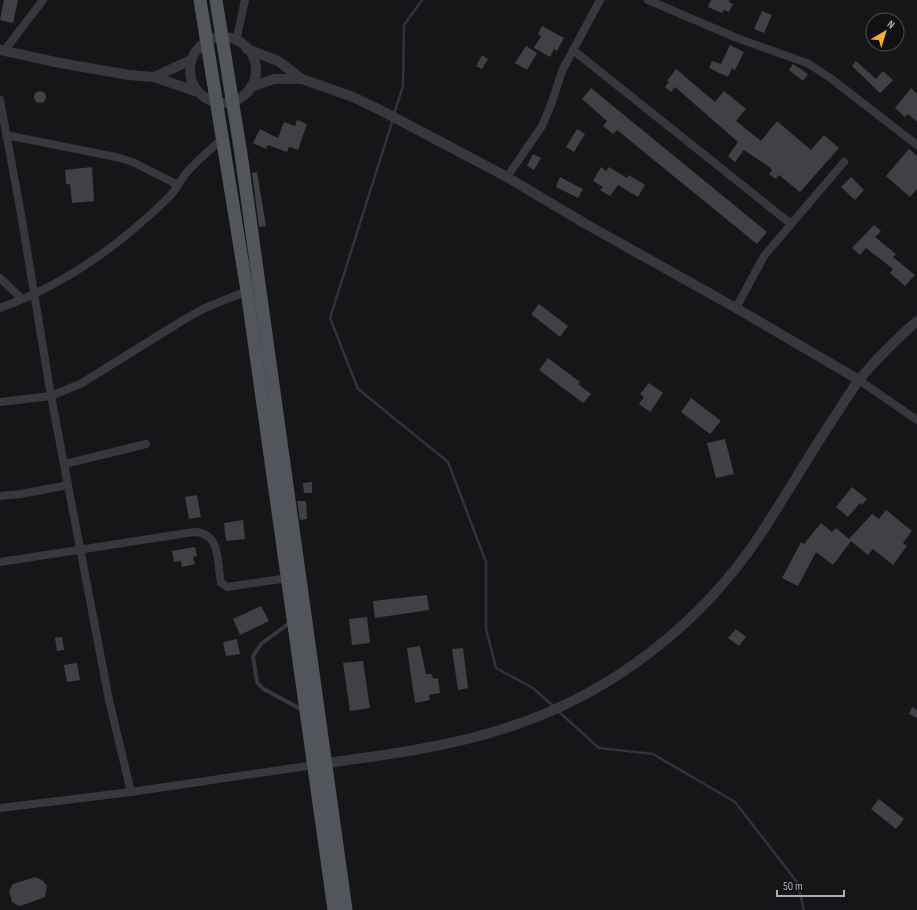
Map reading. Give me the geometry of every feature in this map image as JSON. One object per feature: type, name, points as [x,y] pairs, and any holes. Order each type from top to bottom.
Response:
[{"type":"main road","points":[[200,0],[208,42],[247,291],[306,712],[320,764],[346,910]]},
{"type":"main road","points":[[216,0],[233,101],[320,764],[334,910]]},
{"type":"street","points":[[43,0],[2,50],[60,63],[129,75],[154,77],[198,92],[209,100],[217,102],[233,101],[242,97],[251,87],[274,79],[302,79]]},
{"type":"street","points":[[236,40],[245,0]]},
{"type":"street","points":[[507,177],[542,126],[562,71],[600,0]]},
{"type":"street","points":[[648,0],[737,38],[807,63],[829,76],[917,145]]},
{"type":"street","points":[[198,92],[191,80],[190,67],[191,60],[198,48],[208,42],[223,38],[236,40],[247,49],[278,61],[302,79],[360,100],[507,177],[584,224],[736,308],[859,380],[917,420]]},
{"type":"street","points":[[247,49],[255,67],[251,87]]},
{"type":"street","points":[[573,50],[791,224]]},
{"type":"street","points":[[154,77],[191,60]]},
{"type":"street","points":[[0,100],[51,396],[109,700],[131,792]]},
{"type":"street","points":[[6,135],[116,157],[133,162],[178,185]]},
{"type":"street","points":[[0,308],[34,294],[87,265],[132,232],[170,195],[188,170],[222,139]]},
{"type":"street","points":[[736,308],[764,256],[844,162]]},
{"type":"street","points":[[0,278],[22,299]]},
{"type":"street","points":[[0,402],[51,396],[82,383],[184,319],[247,291]]},
{"type":"street","points":[[0,808],[131,792],[437,746],[510,727],[581,698],[661,644],[699,609],[732,573],[759,537],[859,380],[917,321]]},
{"type":"street","points":[[65,464],[146,444]]},
{"type":"street","points":[[0,496],[21,494],[68,485]]},
{"type":"street","points":[[0,562],[81,548],[201,532],[208,534],[214,541],[224,586],[227,587],[288,578]]},
{"type":"lane","points":[[294,619],[261,644],[253,656],[257,682],[262,688],[306,712]]},
{"type":"building","points":[[4,0],[18,0],[13,23],[0,20]]},
{"type":"building","points":[[711,0],[730,0],[729,2],[733,4],[729,12],[724,10],[722,13],[708,7]]},
{"type":"building","points":[[762,11],[772,15],[764,33],[754,29]]},
{"type":"building","points":[[542,26],[564,38],[557,51],[554,49],[550,57],[534,48],[541,36],[538,34]]},
{"type":"building","points":[[730,45],[744,52],[735,70],[732,68],[728,77],[709,68],[712,61],[721,64]]},
{"type":"building","points":[[526,46],[537,53],[527,70],[515,63]]},
{"type":"building","points":[[482,55],[488,59],[482,69],[476,66]]},
{"type":"building","points":[[856,61],[876,79],[883,71],[893,80],[880,93],[852,66]]},
{"type":"building","points":[[793,64],[808,74],[803,81],[789,70]]},
{"type":"building","points":[[676,69],[715,102],[724,91],[746,109],[736,121],[761,141],[777,121],[811,150],[824,135],[839,148],[800,192],[779,175],[776,179],[769,174],[772,170],[769,167],[744,150],[735,162],[728,156],[738,142],[675,87],[671,92],[665,87],[669,82],[667,81]]},
{"type":"building","points":[[591,88],[767,232],[757,244],[617,130],[613,134],[603,126],[607,121],[582,99]]},
{"type":"building","points":[[911,88],[917,94],[917,122],[908,114],[905,117],[895,108]]},
{"type":"building","points":[[38,91],[42,91],[46,97],[42,103],[38,103],[34,99],[34,95]]},
{"type":"building","points":[[297,120],[307,124],[298,150],[289,147],[287,152],[268,145],[266,149],[253,143],[260,129],[278,138],[284,122],[295,126]]},
{"type":"building","points":[[577,129],[585,134],[574,152],[566,147]]},
{"type":"building","points":[[909,149],[917,156],[917,189],[910,197],[886,176]]},
{"type":"building","points":[[533,154],[541,158],[534,170],[527,166]]},
{"type":"building","points":[[92,167],[94,201],[72,203],[70,184],[66,184],[65,170]]},
{"type":"building","points":[[601,167],[606,171],[609,167],[627,178],[629,175],[645,185],[638,197],[618,185],[610,196],[600,190],[603,187],[593,181]]},
{"type":"building","points":[[257,172],[266,226],[259,227],[252,173]]},
{"type":"building","points":[[560,177],[583,189],[578,198],[556,187]]},
{"type":"building","points":[[851,177],[864,190],[855,200],[841,187]]},
{"type":"building","points":[[874,225],[881,231],[875,237],[896,254],[893,257],[915,275],[905,286],[890,273],[893,269],[866,248],[860,255],[852,248]]},
{"type":"building","points":[[539,304],[568,326],[560,337],[531,314]]},
{"type":"building","points":[[548,358],[580,382],[578,384],[591,394],[583,403],[539,370]]},
{"type":"building","points":[[649,383],[663,393],[650,412],[639,404],[644,397],[640,394]]},
{"type":"building","points":[[691,398],[721,421],[710,434],[681,412]]},
{"type":"building","points":[[725,439],[734,474],[716,478],[707,443]]},
{"type":"building","points":[[312,482],[312,493],[304,493],[303,483]]},
{"type":"building","points":[[852,487],[867,499],[862,505],[860,503],[848,517],[836,507]]},
{"type":"building","points":[[197,495],[201,517],[189,519],[185,497]]},
{"type":"building","points":[[297,501],[306,501],[307,519],[300,520]]},
{"type":"building","points":[[886,510],[912,531],[903,543],[907,546],[893,565],[873,549],[868,555],[851,541],[833,565],[816,552],[798,586],[782,578],[801,542],[804,544],[821,523],[832,532],[836,528],[849,539],[872,514],[879,519]]},
{"type":"building","points":[[243,520],[245,539],[226,541],[224,523]]},
{"type":"building","points":[[195,547],[197,556],[193,557],[195,564],[182,567],[181,561],[174,562],[172,551]]},
{"type":"building","points":[[427,595],[429,610],[375,618],[373,601]]},
{"type":"building","points":[[261,606],[269,621],[240,635],[233,619]]},
{"type":"building","points":[[367,617],[370,643],[352,645],[349,619]]},
{"type":"building","points":[[736,629],[746,637],[739,646],[728,638]]},
{"type":"building","points":[[62,637],[64,650],[57,651],[55,638]]},
{"type":"building","points":[[237,639],[240,654],[226,656],[223,642]]},
{"type":"building","points":[[420,646],[426,674],[432,674],[433,679],[438,678],[440,693],[429,695],[430,700],[415,703],[407,648]]},
{"type":"building","points":[[463,648],[468,688],[458,690],[452,649]]},
{"type":"building","points":[[363,661],[370,708],[350,711],[343,663]]},
{"type":"building","points":[[77,663],[80,680],[67,682],[64,665]]},
{"type":"building","points":[[912,707],[917,710],[917,718],[909,714]]},
{"type":"building","points":[[879,799],[904,819],[896,829],[871,809]]},
{"type":"building","points":[[35,877],[42,880],[47,886],[45,897],[19,906],[12,902],[9,891],[13,884]]},
{"type":"waterway","points":[[394,114],[403,86],[404,25],[422,0]]},
{"type":"waterway","points":[[393,119],[330,318],[358,389],[448,462],[486,562],[486,629],[496,668],[533,688],[553,706]]},
{"type":"waterway","points":[[558,711],[599,748],[653,754],[735,802],[797,882],[804,910]]}]
